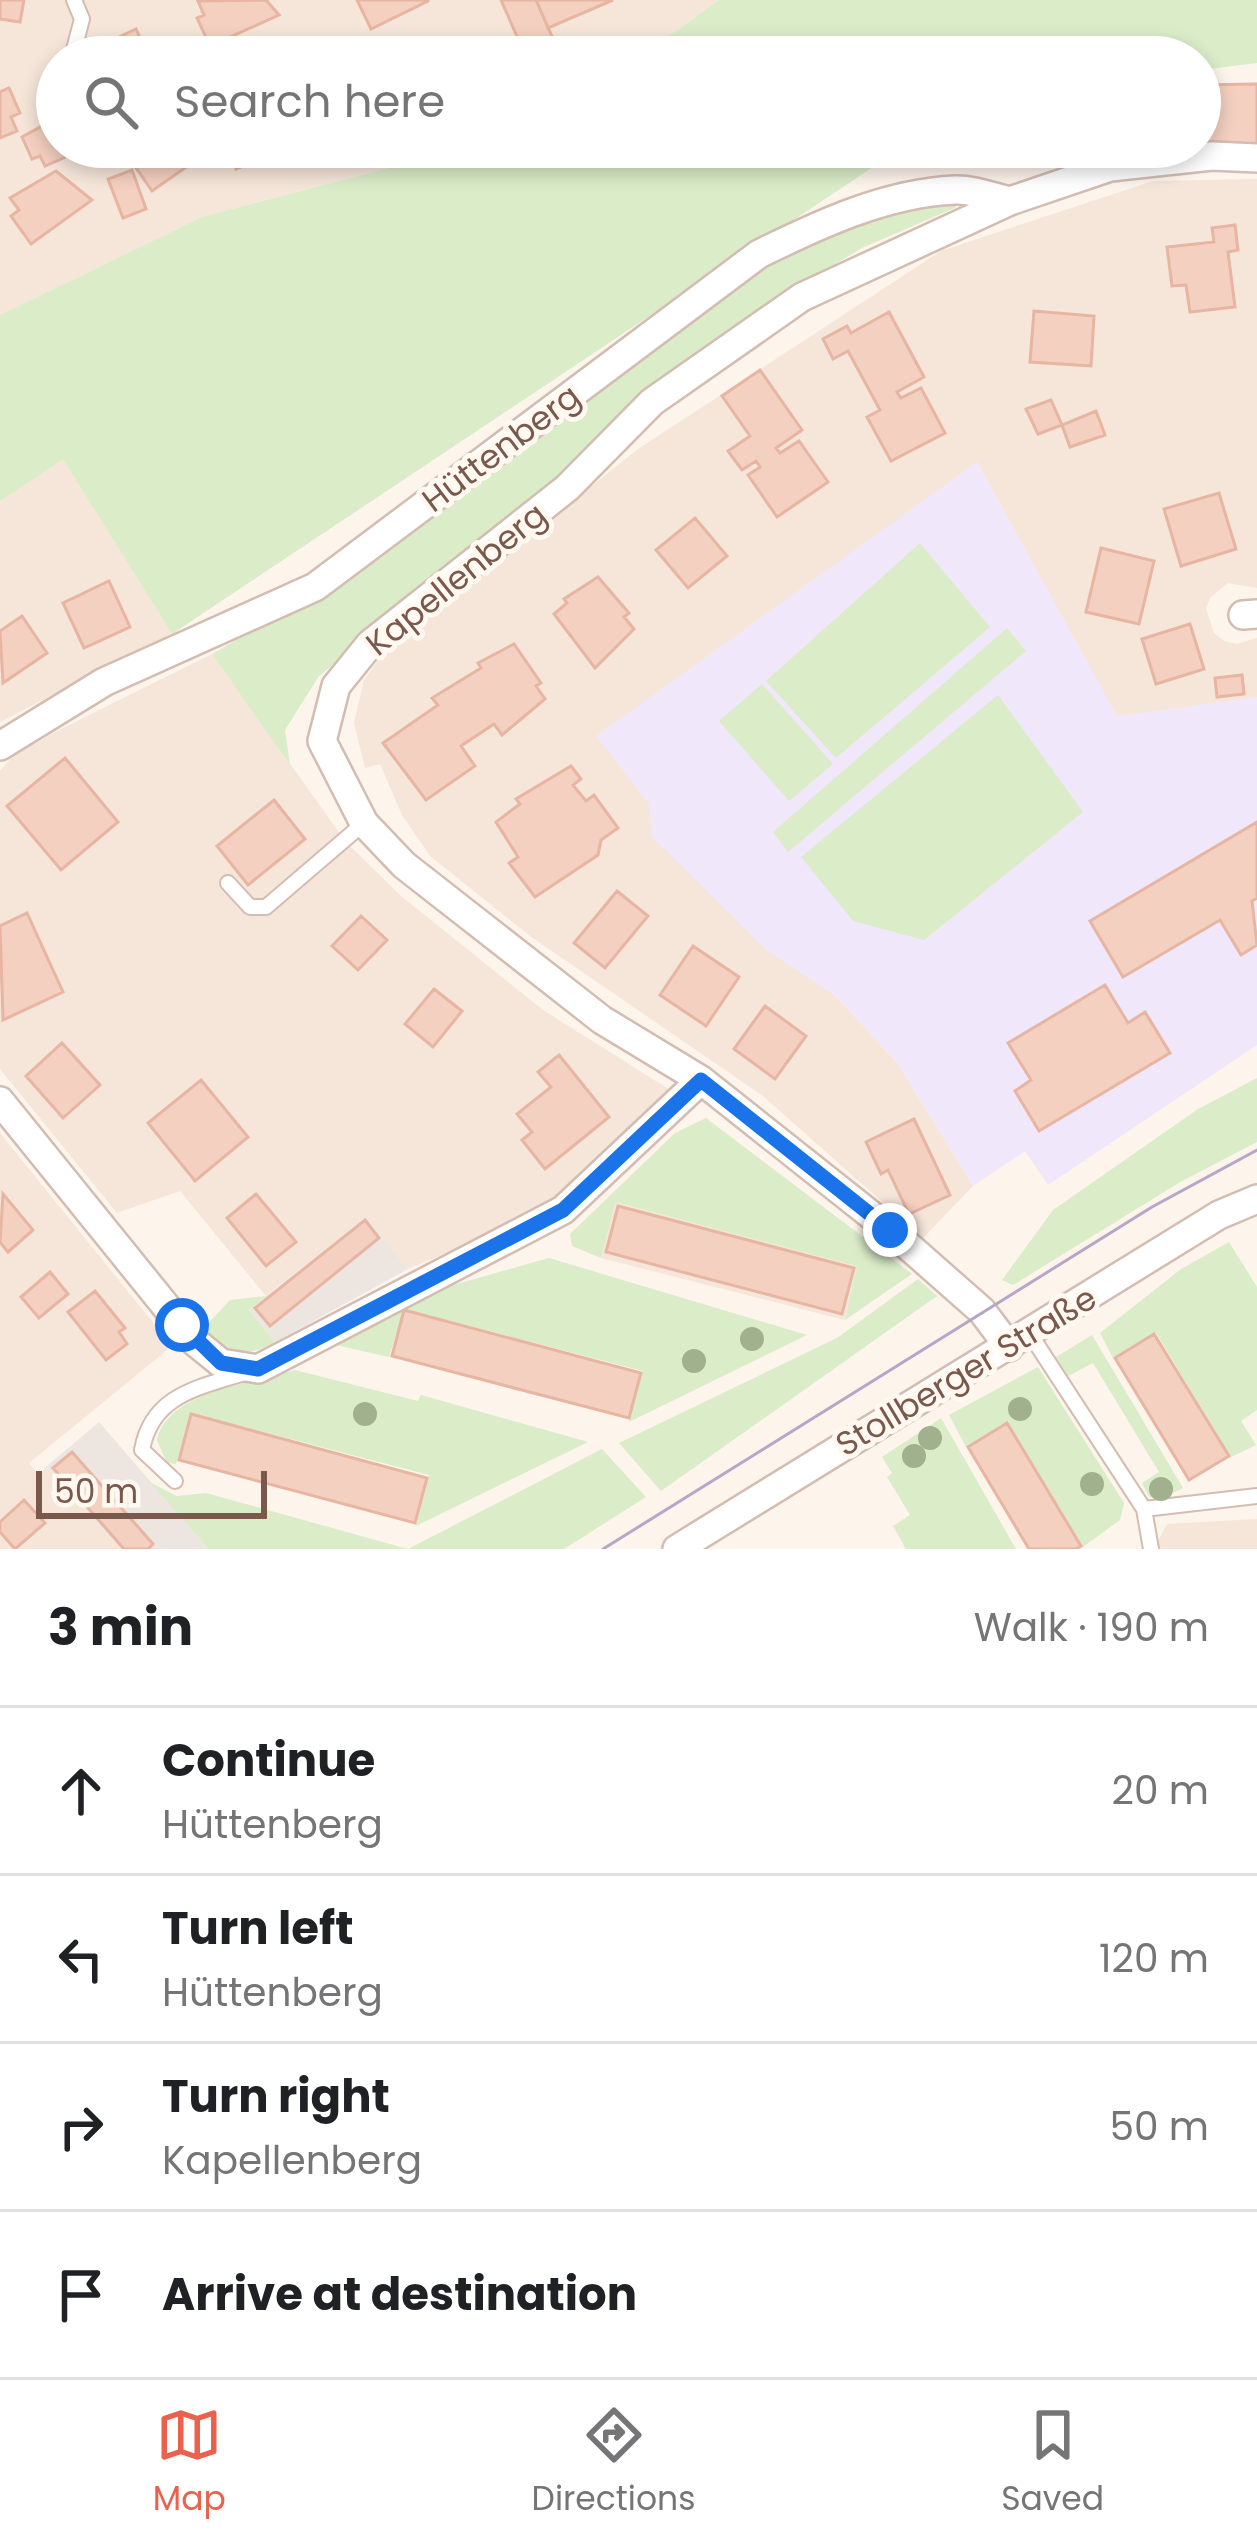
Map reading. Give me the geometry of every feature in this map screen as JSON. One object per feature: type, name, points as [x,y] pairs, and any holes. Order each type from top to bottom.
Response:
[{"type":"street","name":"Kapellenberg","points":[[1221,156],[1257,158]]},
{"type":"street","name":"Kapellenberg","points":[[1020,1341],[701,1080],[602,1021],[404,865],[364,823],[322,741],[336,686],[370,644],[567,488],[652,402],[802,297],[1010,201],[1107,168]]},
{"type":"street","name":"Hüttenberg","points":[[0,746],[104,682],[316,587],[760,254],[827,220],[895,200],[958,190],[1010,201]]},
{"type":"street","points":[[0,1100],[194,1341],[221,1363],[258,1369],[563,1210],[701,1080]]},
{"type":"street","name":"Stollberger Straße","points":[[677,1549],[1220,1215],[1257,1199]]},
{"type":"lane","points":[[74,0],[82,19],[78,36]]},
{"type":"lane","points":[[228,884],[250,907],[266,907],[364,823]]},
{"type":"lane","points":[[1020,1341],[1144,1509],[1151,1549]]},
{"type":"lane","points":[[175,1480],[142,1450],[146,1427],[169,1398],[258,1369]]},
{"type":"lane","points":[[1144,1509],[1257,1496]]},
{"type":"shaded area","points":[[0,0],[719,0],[668,36],[36,36],[36,168],[389,168],[202,217],[0,315]]},
{"type":"shaded area","points":[[1257,179],[1257,588],[1228,583],[1210,598],[1206,609],[1214,633],[1224,641],[1237,644],[1257,638],[1257,697],[1117,717],[977,462],[764,948],[836,996],[898,1064],[973,1186],[923,1238],[763,1096],[530,936],[430,856],[402,815],[380,764],[365,768],[354,723],[364,680],[386,650],[638,449],[941,251],[1153,181]]},
{"type":"shaded area","points":[[63,458],[172,634],[0,722],[0,501]]},
{"type":"shaded area","points":[[977,462],[1117,716],[1257,697],[1257,1045],[1048,1185],[1025,1151],[973,1186],[898,1064],[836,996],[764,948],[652,837],[649,804],[596,736]]},
{"type":"shaded area","points":[[212,654],[345,841],[401,896],[543,1010],[678,1095],[550,1209],[408,1269],[366,1217],[266,1296],[180,1191],[117,1213],[0,1069],[0,771],[12,757],[57,731]]},
{"type":"shaded area","points":[[0,1133],[172,1346],[29,1463],[39,1475],[47,1466],[120,1549],[0,1549]]},
{"type":"shaded area","points":[[614,1202],[858,1266],[845,1320],[601,1258]]},
{"type":"shaded area","points":[[366,1217],[408,1269],[275,1342],[249,1310]]},
{"type":"shaded area","points":[[99,1422],[209,1549],[120,1549],[47,1466]]},
{"type":"shaded area","points":[[1257,1519],[1257,1549],[1161,1549],[1157,1543],[1167,1524]]},
{"type":"green space","points":[[719,0],[1257,0],[1257,63],[1221,67],[1221,36],[668,36]]},
{"type":"green space","points":[[389,168],[871,168],[172,634],[63,459],[0,501],[0,315],[202,217]]},
{"type":"green space","points":[[940,198],[957,207],[864,247],[772,301],[654,388],[552,487],[319,676],[285,730],[290,765],[212,654],[318,594],[745,275],[833,230]]},
{"type":"green space","points":[[920,543],[990,627],[836,758],[766,681]]},
{"type":"green space","points":[[1007,628],[1026,651],[788,852],[773,832]]},
{"type":"green space","points":[[762,684],[833,764],[789,801],[719,721]]},
{"type":"green space","points":[[998,695],[1083,812],[924,940],[853,921],[801,857]]},
{"type":"green space","points":[[1257,1078],[1257,1142],[1182,1181],[1013,1285],[1002,1280],[1053,1210],[1198,1109]]},
{"type":"green space","points":[[706,1118],[912,1274],[845,1320],[857,1266],[615,1202],[601,1258],[572,1246],[570,1234],[675,1133]]},
{"type":"green space","points":[[1229,1242],[1257,1287],[1257,1410],[1241,1421],[1256,1445],[1231,1457],[1156,1333],[1113,1358],[1100,1333],[1181,1269]]},
{"type":"green space","points":[[549,1258],[807,1335],[629,1422],[643,1371],[404,1309],[389,1357],[336,1345],[428,1292]]},
{"type":"green space","points":[[918,1279],[937,1296],[661,1491],[619,1443],[837,1338]]},
{"type":"green space","points":[[266,1296],[249,1310],[275,1342],[254,1351],[237,1351],[202,1330],[230,1300]]},
{"type":"green space","points":[[1092,1335],[1183,1488],[1162,1498],[1149,1497],[1142,1483],[1159,1472],[1093,1363],[1068,1376],[1056,1357]]},
{"type":"green space","points":[[1038,1367],[1124,1503],[1120,1520],[1083,1547],[1008,1422],[966,1447],[949,1415]]},
{"type":"green space","points":[[295,1370],[418,1401],[421,1395],[588,1442],[416,1526],[429,1475],[190,1413],[176,1464],[167,1463],[157,1441],[176,1411],[214,1392]]},
{"type":"green space","points":[[941,1418],[1016,1549],[906,1549],[893,1526],[910,1515],[887,1477],[892,1473],[882,1457]]},
{"type":"green space","points":[[602,1449],[646,1497],[564,1549],[408,1549]]},
{"type":"green space","points":[[151,1483],[177,1496],[206,1493],[408,1549],[209,1549]]},
{"type":"building","points":[[0,0],[24,0],[20,22],[0,19]]},
{"type":"building","points":[[266,0],[279,15],[232,36],[205,36],[197,18],[204,15],[198,1]]},
{"type":"building","points":[[357,0],[428,0],[428,1],[371,29]]},
{"type":"building","points":[[501,0],[536,0],[552,36],[517,36]]},
{"type":"building","points":[[536,0],[613,0],[548,28]]},
{"type":"building","points":[[1257,84],[1257,144],[1221,145],[1221,85]]},
{"type":"building","points":[[9,88],[20,113],[11,117],[17,131],[0,138],[0,92]]},
{"type":"building","points":[[36,129],[36,158],[32,159],[22,137]]},
{"type":"building","points":[[136,168],[185,168],[152,191]]},
{"type":"building","points":[[132,170],[146,209],[123,218],[108,179]]},
{"type":"building","points":[[56,171],[92,200],[31,244],[11,216],[19,210],[10,198]]},
{"type":"building","points":[[1235,225],[1238,250],[1228,252],[1235,307],[1190,312],[1186,285],[1172,286],[1167,247],[1214,242],[1212,228]]},
{"type":"building","points":[[1034,311],[1094,316],[1091,366],[1030,362]]},
{"type":"building","points":[[889,312],[924,377],[897,392],[901,398],[921,388],[945,433],[891,461],[867,417],[880,410],[848,351],[833,359],[823,339],[847,326],[851,333]]},
{"type":"building","points":[[760,370],[802,430],[776,448],[780,453],[799,441],[828,482],[777,517],[748,475],[760,467],[756,461],[742,470],[728,451],[750,436],[722,396]]},
{"type":"building","points":[[1051,400],[1062,425],[1038,434],[1026,409]]},
{"type":"building","points":[[1096,411],[1105,435],[1070,447],[1062,425]]},
{"type":"building","points":[[1219,493],[1236,549],[1181,566],[1164,509]]},
{"type":"building","points":[[695,518],[727,556],[688,588],[656,550]]},
{"type":"building","points":[[1101,548],[1154,561],[1139,624],[1086,612]]},
{"type":"building","points":[[598,577],[629,613],[624,617],[634,629],[595,668],[554,614],[567,603],[564,599]]},
{"type":"building","points":[[109,581],[130,627],[84,648],[63,603]]},
{"type":"building","points":[[22,616],[47,653],[3,683],[0,631]]},
{"type":"building","points":[[1190,624],[1204,669],[1156,684],[1142,639]]},
{"type":"building","points":[[514,644],[541,683],[536,686],[545,699],[502,735],[494,724],[461,746],[475,766],[426,800],[383,743],[438,705],[432,698],[481,668],[478,663]]},
{"type":"building","points":[[1242,675],[1244,694],[1217,697],[1215,678]]},
{"type":"building","points":[[65,758],[118,822],[61,870],[7,806]]},
{"type":"building","points":[[571,766],[581,779],[573,785],[586,801],[594,795],[618,828],[601,840],[598,855],[535,897],[509,863],[518,857],[496,822],[520,804],[516,799]]},
{"type":"building","points":[[274,800],[305,839],[248,885],[217,846]]},
{"type":"building","points":[[1257,822],[1257,898],[1252,901],[1257,945],[1241,955],[1220,920],[1123,977],[1090,921]]},
{"type":"building","points":[[617,891],[648,916],[605,968],[574,943]]},
{"type":"building","points":[[27,913],[63,992],[3,1020],[0,926]]},
{"type":"building","points":[[361,916],[387,940],[358,970],[332,946]]},
{"type":"building","points":[[693,946],[739,977],[706,1026],[660,995]]},
{"type":"building","points":[[1105,985],[1128,1023],[1145,1012],[1170,1053],[1039,1131],[1015,1091],[1031,1080],[1008,1043]]},
{"type":"building","points":[[434,989],[462,1011],[433,1047],[405,1024]]},
{"type":"building","points":[[765,1006],[806,1036],[775,1079],[734,1049]]},
{"type":"building","points":[[62,1043],[100,1085],[63,1118],[26,1076]]},
{"type":"building","points":[[559,1055],[609,1117],[545,1169],[522,1140],[532,1132],[517,1114],[551,1087],[538,1072]]},
{"type":"building","points":[[201,1080],[248,1137],[195,1181],[148,1123]]},
{"type":"building","points":[[914,1119],[950,1195],[909,1214],[888,1170],[881,1174],[866,1142]]},
{"type":"building","points":[[3,1194],[33,1230],[8,1252],[0,1242]]},
{"type":"building","points":[[256,1194],[296,1242],[266,1266],[227,1218]]},
{"type":"building","points":[[618,1206],[854,1268],[842,1314],[606,1252]]},
{"type":"building","points":[[365,1220],[379,1238],[270,1326],[255,1308]]},
{"type":"building","points":[[50,1272],[68,1294],[39,1318],[21,1297]]},
{"type":"building","points":[[95,1291],[125,1328],[119,1332],[127,1344],[106,1360],[68,1312]]},
{"type":"building","points":[[404,1310],[641,1373],[629,1418],[392,1356]]},
{"type":"building","points":[[1154,1334],[1229,1456],[1189,1480],[1115,1358]]},
{"type":"building","points":[[191,1414],[427,1478],[415,1523],[179,1460]]},
{"type":"building","points":[[1007,1423],[1081,1546],[1076,1549],[1029,1549],[968,1447]]},
{"type":"building","points":[[72,1452],[153,1544],[148,1549],[124,1549],[53,1468]]},
{"type":"building","points":[[24,1500],[45,1523],[15,1549],[0,1532],[0,1522]]},
{"type":"tram line","points":[[603,1549],[1152,1207],[1257,1150]]},
{"type":"route","points":[[182,1325],[221,1363],[258,1369],[563,1210],[701,1080],[890,1230]]}]
